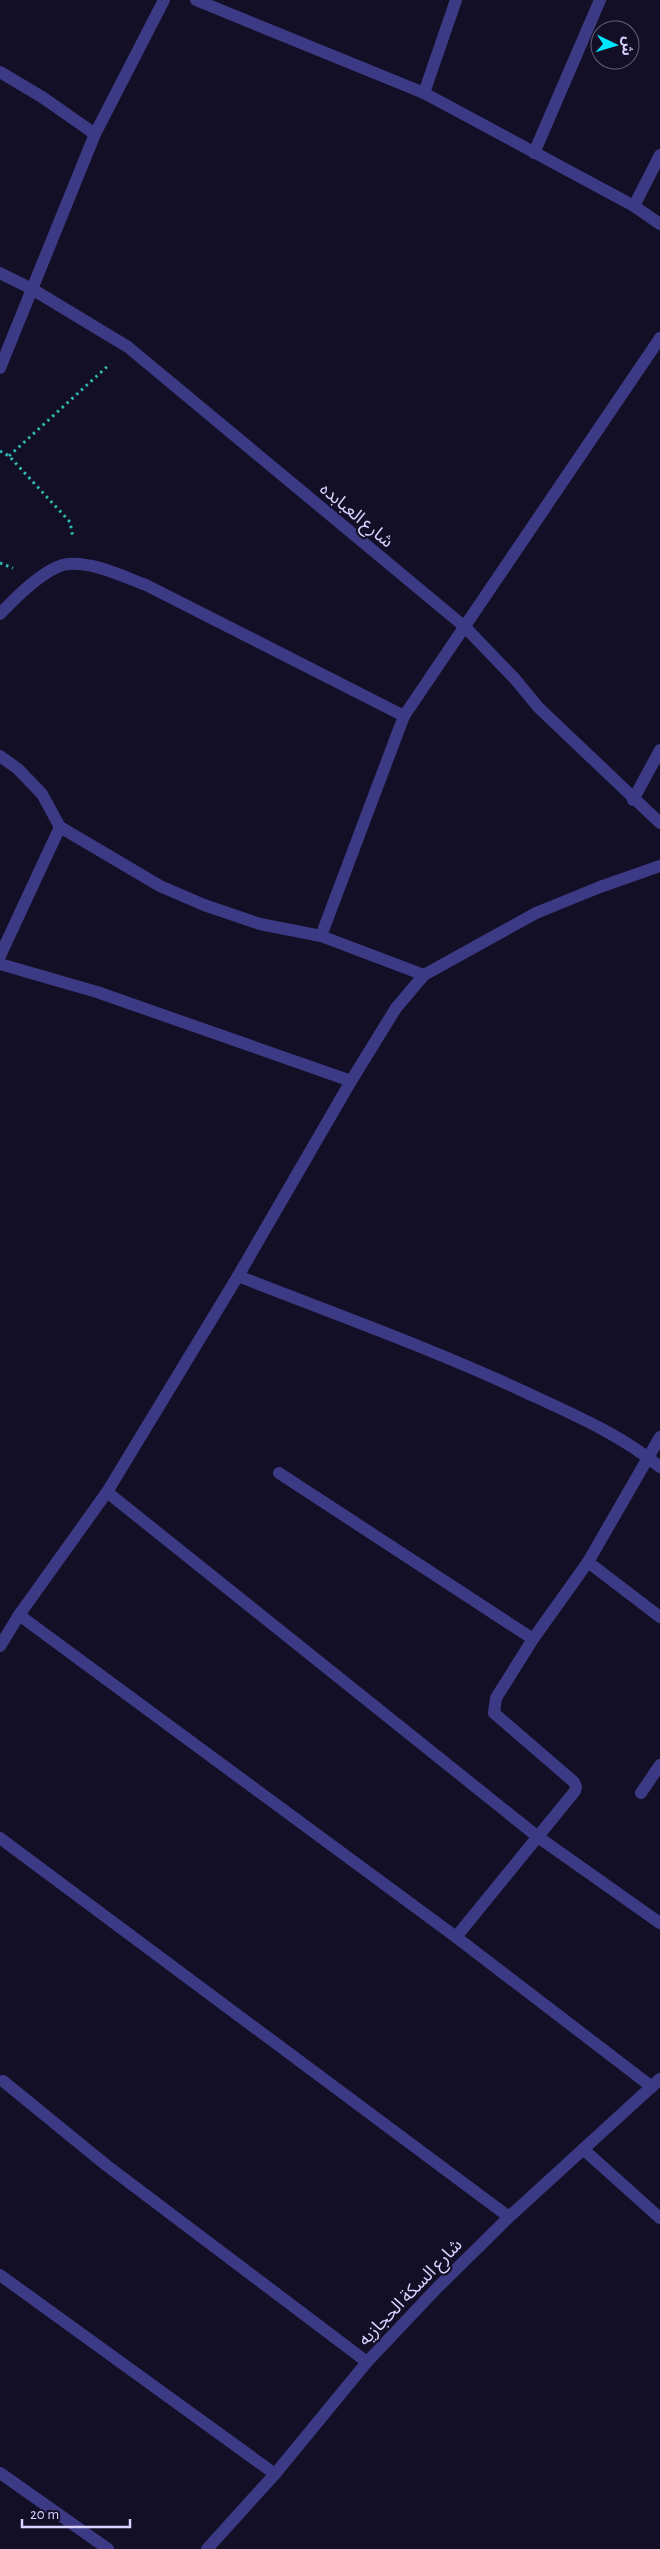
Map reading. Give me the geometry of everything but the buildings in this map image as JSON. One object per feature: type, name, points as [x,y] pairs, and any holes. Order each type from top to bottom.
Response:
[{"type":"street","points":[[0,368],[95,134],[164,0]]},
{"type":"street","points":[[196,0],[424,93],[634,206],[660,224]]},
{"type":"street","points":[[424,93],[456,0]]},
{"type":"street","points":[[534,153],[600,0]]},
{"type":"street","points":[[0,72],[42,97],[95,134]]},
{"type":"street","points":[[634,206],[660,155]]},
{"type":"street","name":"شارع العبابده","points":[[0,273],[32,289],[128,348],[465,627],[515,679],[538,707],[633,800],[660,823]]},
{"type":"street","points":[[321,936],[404,716],[660,338]]},
{"type":"street","points":[[0,614],[40,578],[67,564],[108,571],[146,585],[404,716]]},
{"type":"street","points":[[633,800],[660,750]]},
{"type":"street","points":[[0,756],[18,769],[42,794],[60,827],[160,886],[204,905],[260,924],[321,936],[424,975]]},
{"type":"street","points":[[0,956],[60,827]]},
{"type":"street","points":[[0,1646],[107,1492],[238,1276],[351,1081],[396,1008],[424,975],[536,913],[600,886],[660,866]]},
{"type":"street","points":[[0,964],[97,992],[351,1081]]},
{"type":"street","points":[[238,1276],[474,1368],[575,1415],[647,1456],[660,1467]]},
{"type":"street","points":[[456,1938],[576,1787],[574,1782],[494,1713],[493,1707],[496,1698],[532,1639],[588,1562],[647,1456],[660,1437]]},
{"type":"street","points":[[279,1473],[532,1639]]},
{"type":"street","points":[[107,1492],[538,1837],[660,1923]]},
{"type":"street","points":[[588,1562],[660,1617]]},
{"type":"street","points":[[20,1615],[456,1938],[656,2083]]},
{"type":"street","points":[[641,1793],[660,1765]]},
{"type":"street","points":[[0,1838],[510,2217]]},
{"type":"street","points":[[3,2081],[114,2170],[367,2362]]},
{"type":"street","name":"شارع السكة الحجازيه","points":[[207,2549],[275,2474],[367,2362],[437,2288],[510,2217],[656,2083]]},
{"type":"street","points":[[583,2149],[660,2218]]},
{"type":"street","points":[[0,2275],[275,2474]]},
{"type":"street","points":[[0,2473],[108,2549]]},
{"type":"path","points":[[8,456],[128,348]]},
{"type":"path","points":[[0,451],[8,456],[70,522],[73,542],[67,564]]}]
